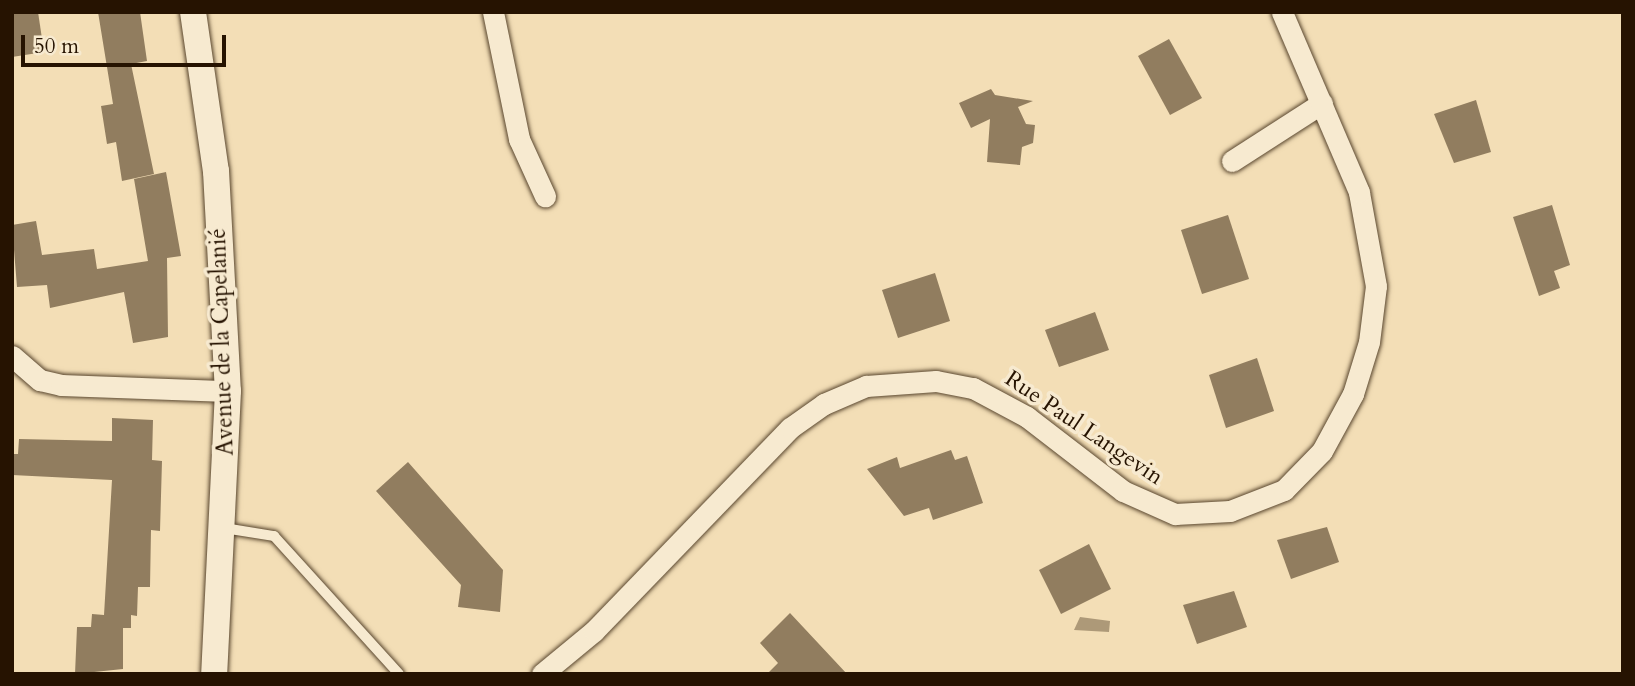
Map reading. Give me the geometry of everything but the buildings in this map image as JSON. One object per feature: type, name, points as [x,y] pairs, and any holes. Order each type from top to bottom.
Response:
[{"type":"street","name":"Avenue de la Capelanié","points":[[193,12],[216,171],[228,391],[224,528],[214,674]]},
{"type":"street","points":[[493,12],[519,139],[545,196]]},
{"type":"street","name":"Rue Paul Langevin","points":[[542,674],[594,631],[790,428],[824,404],[866,386],[936,381],[973,388],[1027,417],[1123,491],[1175,514],[1230,512],[1284,490],[1338,426],[1353,394],[1375,313],[1371,239],[1359,192],[1282,12]]},
{"type":"street","points":[[1231,161],[1322,103]]},
{"type":"street","points":[[12,356],[40,380],[61,385],[228,391]]},
{"type":"lane","points":[[224,528],[274,536],[399,674]]},
{"type":"shaded area","points":[[1080,617],[1110,621],[1109,632],[1074,630]]}]
